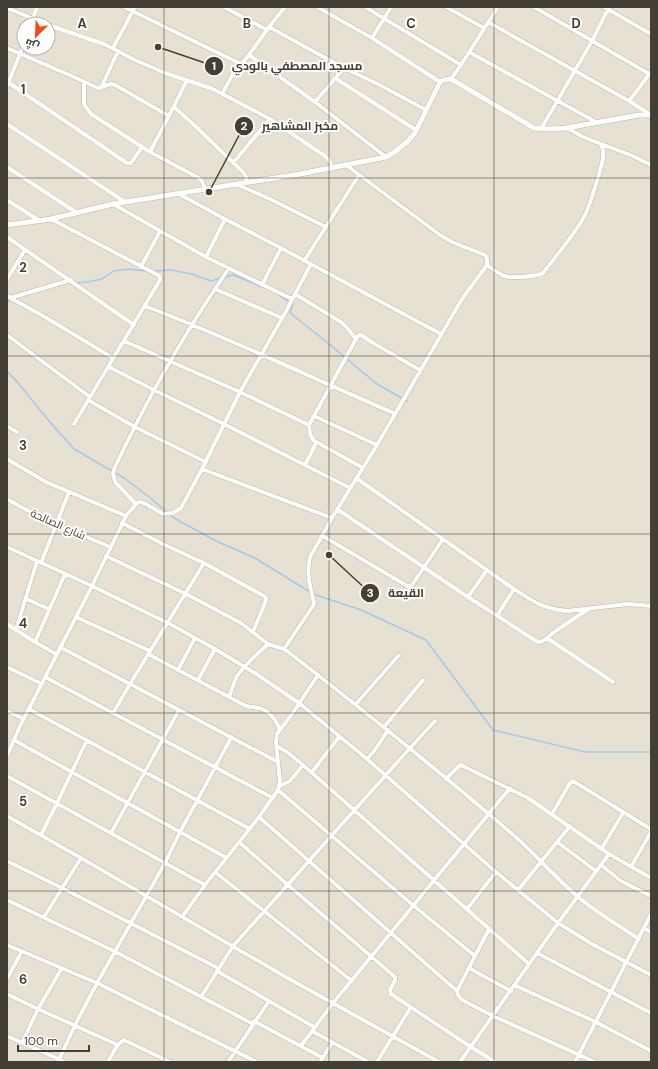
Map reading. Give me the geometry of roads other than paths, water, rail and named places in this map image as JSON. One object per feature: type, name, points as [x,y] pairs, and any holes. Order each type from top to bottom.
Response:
[{"type":"street","points":[[124,7],[134,9],[241,64]]},
{"type":"street","points":[[224,7],[378,84],[426,110]]},
{"type":"street","points":[[222,94],[233,74],[285,7]]},
{"type":"street","points":[[317,7],[372,38],[440,82]]},
{"type":"street","points":[[365,7],[461,65]]},
{"type":"street","points":[[372,38],[391,7]]},
{"type":"street","points":[[446,7],[484,28]]},
{"type":"street","points":[[451,79],[498,7]]},
{"type":"street","points":[[534,7],[650,74],[629,100]]},
{"type":"street","points":[[7,8],[21,16]]},
{"type":"street","points":[[541,129],[592,41],[607,8],[651,34]]},
{"type":"street","points":[[113,48],[134,9]]},
{"type":"street","points":[[488,22],[629,100],[651,115]]},
{"type":"street","points":[[56,27],[104,44],[165,73],[213,89],[270,119],[325,156],[329,160],[332,168]]},
{"type":"street","points":[[101,88],[118,51]]},
{"type":"street","points":[[469,52],[596,122]]},
{"type":"street","points":[[249,55],[315,102],[386,157]]},
{"type":"street","points":[[19,56],[8,85],[127,163],[131,163],[142,147]]},
{"type":"street","points":[[25,56],[98,88],[111,84],[115,85],[169,116]]},
{"type":"street","points":[[315,102],[344,68]]},
{"type":"street","points":[[335,78],[416,130]]},
{"type":"street","points":[[7,224],[40,221],[77,214],[113,204],[332,168],[386,157],[408,141],[416,130],[440,82],[444,80],[451,79],[534,128],[566,128],[638,115],[651,115]]},
{"type":"street","points":[[150,152],[187,80]]},
{"type":"street","points":[[84,82],[83,100],[85,107],[91,114],[150,152],[199,178],[205,189]]},
{"type":"street","points":[[174,107],[243,172],[247,182]]},
{"type":"street","points":[[233,163],[270,119]]},
{"type":"street","points":[[7,124],[125,202]]},
{"type":"street","points":[[566,128],[583,137],[633,156],[651,165]]},
{"type":"street","points":[[487,266],[504,276],[509,277],[537,276],[543,273],[572,234],[589,205],[603,160],[604,151],[601,144]]},
{"type":"street","points":[[284,649],[314,603],[308,576],[310,557],[462,299],[487,266],[488,262],[485,255],[452,242],[440,235],[346,165]]},
{"type":"street","points":[[7,167],[77,214]]},
{"type":"street","points":[[304,260],[359,175]]},
{"type":"street","points":[[236,184],[326,227]]},
{"type":"street","points":[[178,193],[441,334]]},
{"type":"street","points":[[7,200],[40,221]]},
{"type":"street","points":[[113,204],[206,257],[292,299]]},
{"type":"street","points":[[51,219],[160,277],[160,280],[145,306],[74,424]]},
{"type":"street","points":[[206,257],[225,219]]},
{"type":"street","points":[[141,267],[160,231]]},
{"type":"street","points":[[7,237],[134,324]]},
{"type":"street","points":[[262,285],[281,248]]},
{"type":"street","points":[[7,279],[25,250]]},
{"type":"street","points":[[7,756],[9,747],[14,740],[56,654],[92,586],[126,516],[136,504],[140,502],[162,514],[173,514],[183,506],[240,392],[311,264]]},
{"type":"street","points":[[136,504],[115,482],[113,473],[118,460],[170,360],[229,268]]},
{"type":"street","points":[[8,297],[71,280]]},
{"type":"street","points":[[215,289],[282,318]]},
{"type":"street","points":[[295,294],[341,322],[356,339]]},
{"type":"street","points":[[8,297],[114,358]]},
{"type":"street","points":[[145,306],[261,353],[330,386],[394,413]]},
{"type":"street","points":[[7,335],[89,399],[135,427],[206,462]]},
{"type":"street","points":[[363,468],[316,443],[311,437],[309,425],[356,339],[361,335],[420,370]]},
{"type":"street","points":[[124,341],[170,360],[309,425]]},
{"type":"street","points":[[108,367],[350,488]]},
{"type":"street","points":[[314,416],[377,445]]},
{"type":"street","points":[[7,426],[17,432]]},
{"type":"street","points":[[305,465],[316,443]]},
{"type":"street","points":[[7,459],[46,482],[126,516]]},
{"type":"street","points":[[202,469],[332,518]]},
{"type":"street","points":[[356,478],[535,603],[545,607],[567,611],[628,604],[651,606]]},
{"type":"street","points":[[16,630],[39,562],[69,492]]},
{"type":"street","name":"شارع الصالحة","points":[[7,499],[25,510],[110,547]]},
{"type":"street","points":[[337,509],[536,641],[543,641],[591,608]]},
{"type":"street","points":[[122,523],[204,563],[264,596],[266,598],[266,603],[253,632]]},
{"type":"street","points":[[322,535],[407,587],[411,587],[443,539]]},
{"type":"street","points":[[7,547],[168,623],[244,666],[300,703],[496,872],[558,923],[592,944],[651,975]]},
{"type":"street","points":[[106,556],[186,594],[240,623],[268,644],[284,649],[356,704],[489,814],[577,896],[639,939]]},
{"type":"street","points":[[113,713],[204,563]]},
{"type":"street","points":[[468,597],[487,570]]},
{"type":"street","points":[[35,642],[65,574]]},
{"type":"street","points":[[497,616],[514,589]]},
{"type":"street","points":[[26,599],[49,609]]},
{"type":"street","points":[[76,617],[149,652],[178,670],[246,706],[260,708],[268,712],[275,720],[280,730]]},
{"type":"street","points":[[7,624],[56,654]]},
{"type":"street","points":[[178,670],[194,638]]},
{"type":"street","points":[[546,638],[613,682]]},
{"type":"street","points":[[229,697],[237,677],[244,666],[268,644]]},
{"type":"street","points":[[60,647],[278,762]]},
{"type":"street","points":[[198,680],[215,649]]},
{"type":"street","points":[[356,704],[399,655]]},
{"type":"street","points":[[7,667],[42,684]]},
{"type":"street","points":[[318,675],[277,734],[279,788],[332,836],[475,956]]},
{"type":"street","points":[[45,677],[273,798]]},
{"type":"street","points":[[384,727],[423,680]]},
{"type":"street","points":[[29,709],[250,829]]},
{"type":"street","points":[[111,833],[179,710]]},
{"type":"street","points":[[7,711],[24,719]]},
{"type":"street","points":[[201,997],[234,946],[435,721]]},
{"type":"street","points":[[366,760],[375,750],[388,730]]},
{"type":"street","points":[[312,772],[339,737]]},
{"type":"street","points":[[58,1061],[114,951],[147,896],[231,738]]},
{"type":"street","points":[[14,740],[227,858]]},
{"type":"street","points":[[41,835],[87,740]]},
{"type":"street","points":[[277,746],[312,772],[529,964]]},
{"type":"street","points":[[182,917],[215,872],[250,829],[279,788],[290,781],[303,765]]},
{"type":"street","points":[[446,779],[460,765],[510,788],[528,798],[610,854],[651,878]]},
{"type":"street","points":[[7,776],[205,885]]},
{"type":"street","points":[[552,814],[570,783],[573,781],[651,830],[631,867]]},
{"type":"street","points":[[301,1046],[352,980],[510,788]]},
{"type":"street","points":[[602,848],[623,813]]},
{"type":"street","points":[[7,816],[333,1004],[439,1062]]},
{"type":"street","points":[[259,817],[457,991],[462,1000],[493,1016],[595,1062]]},
{"type":"street","points":[[518,890],[570,826]]},
{"type":"street","points":[[240,842],[396,978],[390,990],[391,994],[495,1062]]},
{"type":"street","points":[[557,842],[596,871]]},
{"type":"street","points":[[460,1062],[577,896],[610,854]]},
{"type":"street","points":[[44,917],[81,858]]},
{"type":"street","points":[[7,861],[131,923],[218,970],[313,1029],[332,1043],[368,1062]]},
{"type":"street","points":[[601,865],[621,881],[651,896]]},
{"type":"street","points":[[215,872],[352,980]]},
{"type":"street","points":[[467,909],[496,872]]},
{"type":"street","points":[[7,900],[114,951],[201,997],[301,1046],[321,1060],[332,1043]]},
{"type":"street","points":[[575,1062],[651,914]]},
{"type":"street","points":[[644,928],[651,932]]},
{"type":"street","points":[[457,991],[489,929]]},
{"type":"street","points":[[7,945],[97,983],[257,1062]]},
{"type":"street","points":[[7,979],[22,951]]},
{"type":"street","points":[[537,953],[651,1013]]},
{"type":"street","points":[[22,1043],[38,1009],[62,968]]},
{"type":"street","points":[[469,968],[511,991]]},
{"type":"street","points":[[514,985],[596,1022],[651,1051]]},
{"type":"street","points":[[7,994],[118,1045]]},
{"type":"street","points":[[228,1062],[269,1001]]},
{"type":"street","points":[[376,1062],[411,1007]]},
{"type":"street","points":[[7,1036],[58,1061],[65,1062]]},
{"type":"street","points":[[108,1062],[122,1041],[127,1041],[170,1062]]},
{"type":"waterway","points":[[75,283],[102,279],[114,271],[129,269],[147,271]]},
{"type":"waterway","points":[[154,271],[171,270],[192,274],[211,281],[221,278]]},
{"type":"waterway","points":[[224,277],[234,275],[262,287]]},
{"type":"waterway","points":[[276,293],[293,304],[290,313],[377,384],[407,401]]},
{"type":"waterway","points":[[7,302],[12,299]]},
{"type":"waterway","points":[[7,371],[74,449],[124,478],[167,512]]},
{"type":"waterway","points":[[170,515],[216,541],[255,558],[310,592]]},
{"type":"waterway","points":[[313,594],[361,610],[426,640],[493,730],[585,752],[651,752]]},
{"type":"place","name":"مسجد المصطفي بالودي","points":[[158,47]]},
{"type":"place","name":"مخبز المشاهير","points":[[209,192]]},
{"type":"place","name":"القيعة","points":[[329,555]]}]
